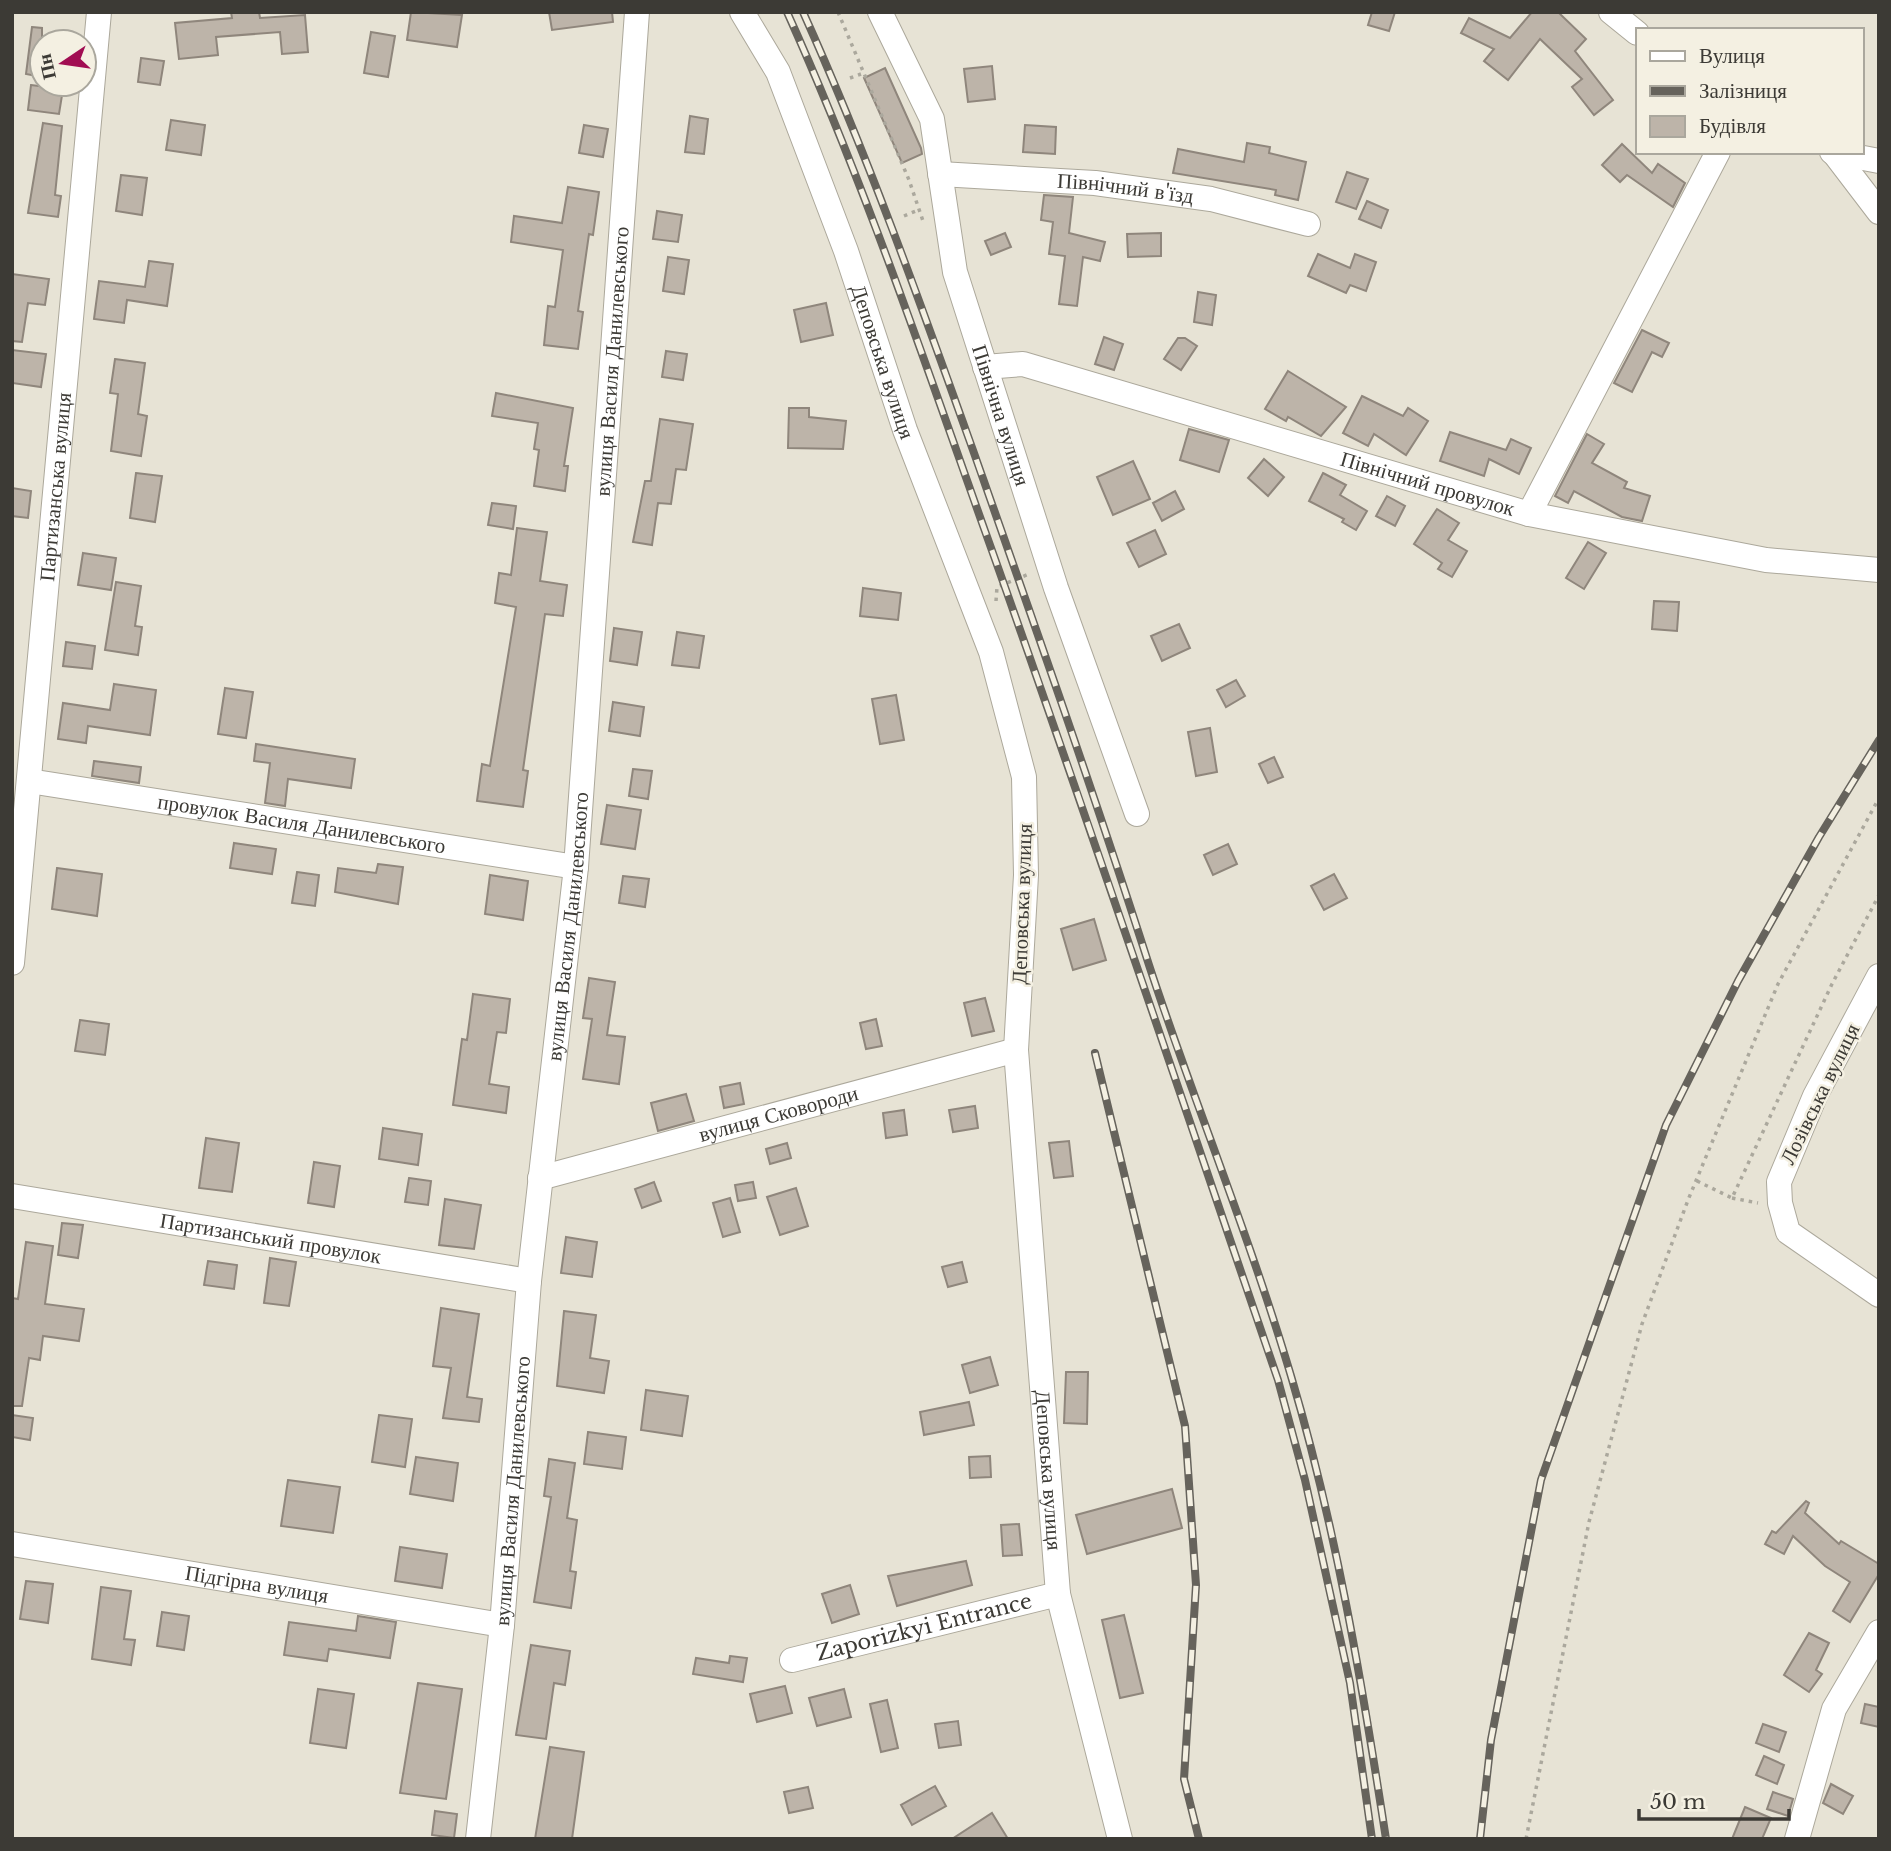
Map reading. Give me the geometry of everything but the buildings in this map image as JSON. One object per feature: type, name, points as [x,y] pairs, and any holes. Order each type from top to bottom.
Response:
[{"type":"street","name":"Партизанська вулиця","points":[[12,962],[99,12]]},
{"type":"street","name":"вулиця Василя Данилевського","points":[[478,1839],[502,1625],[529,1281],[576,867],[637,12]]},
{"type":"street","name":"Деповська вулиця","points":[[742,12],[783,85],[846,251],[905,430],[988,644],[1024,777],[1026,875],[1016,1050],[1058,1594],[1120,1839]]},
{"type":"street","name":"Північна вулиця","points":[[880,12],[932,119],[955,272],[1038,534],[1136,814]]},
{"type":"street","points":[[1611,12],[1636,32]]},
{"type":"street","points":[[1529,514],[1717,154]]},
{"type":"street","points":[[1834,154],[1879,212]]},
{"type":"street","points":[[1839,154],[1879,161]]},
{"type":"street","name":"Північний в'їзд","points":[[940,174],[1095,183],[1198,197],[1308,225]]},
{"type":"street","name":"Північний провулок","points":[[985,367],[1023,364],[1529,514],[1766,560],[1879,570]]},
{"type":"street","name":"провулок Василя Данилевського","points":[[29,780],[576,867]]},
{"type":"street","name":"Лозівська вулиця","points":[[1879,976],[1815,1096],[1779,1182],[1780,1203],[1788,1232],[1879,1295]]},
{"type":"street","name":"вулиця Сковороди","points":[[540,1178],[1016,1050]]},
{"type":"street","name":"Партизанський провулок","points":[[12,1196],[529,1281]]},
{"type":"street","name":"Підгірна вулиця","points":[[12,1544],[502,1625]]},
{"type":"street","name":"Zaporizkyi Entrance","points":[[792,1660],[1058,1594]]},
{"type":"street","points":[[1798,1838],[1834,1709],[1879,1632]]},
{"type":"path","points":[[838,12],[909,180],[925,226]]},
{"type":"path","points":[[850,78],[862,73]]},
{"type":"path","points":[[904,216],[919,210]]},
{"type":"path","points":[[988,644],[996,612],[997,587],[1029,574],[1027,552],[1038,534]]},
{"type":"path","points":[[1526,1839],[1589,1522],[1642,1324],[1696,1181],[1778,984],[1879,798]]},
{"type":"path","points":[[1696,1181],[1732,1198],[1832,984],[1879,895]]},
{"type":"railway","points":[[787,12],[867,204],[915,335],[1060,743],[1278,1380],[1305,1480],[1350,1683],[1372,1839]]},
{"type":"railway","points":[[803,12],[872,176],[954,397],[1107,836],[1166,1016],[1275,1324],[1307,1433],[1335,1548],[1386,1839]]},
{"type":"railway","points":[[1480,1839],[1491,1740],[1541,1480],[1666,1125],[1738,981],[1819,837],[1879,740]]},
{"type":"railway","points":[[1095,1053],[1185,1426],[1196,1585],[1184,1779],[1199,1839]]}]
